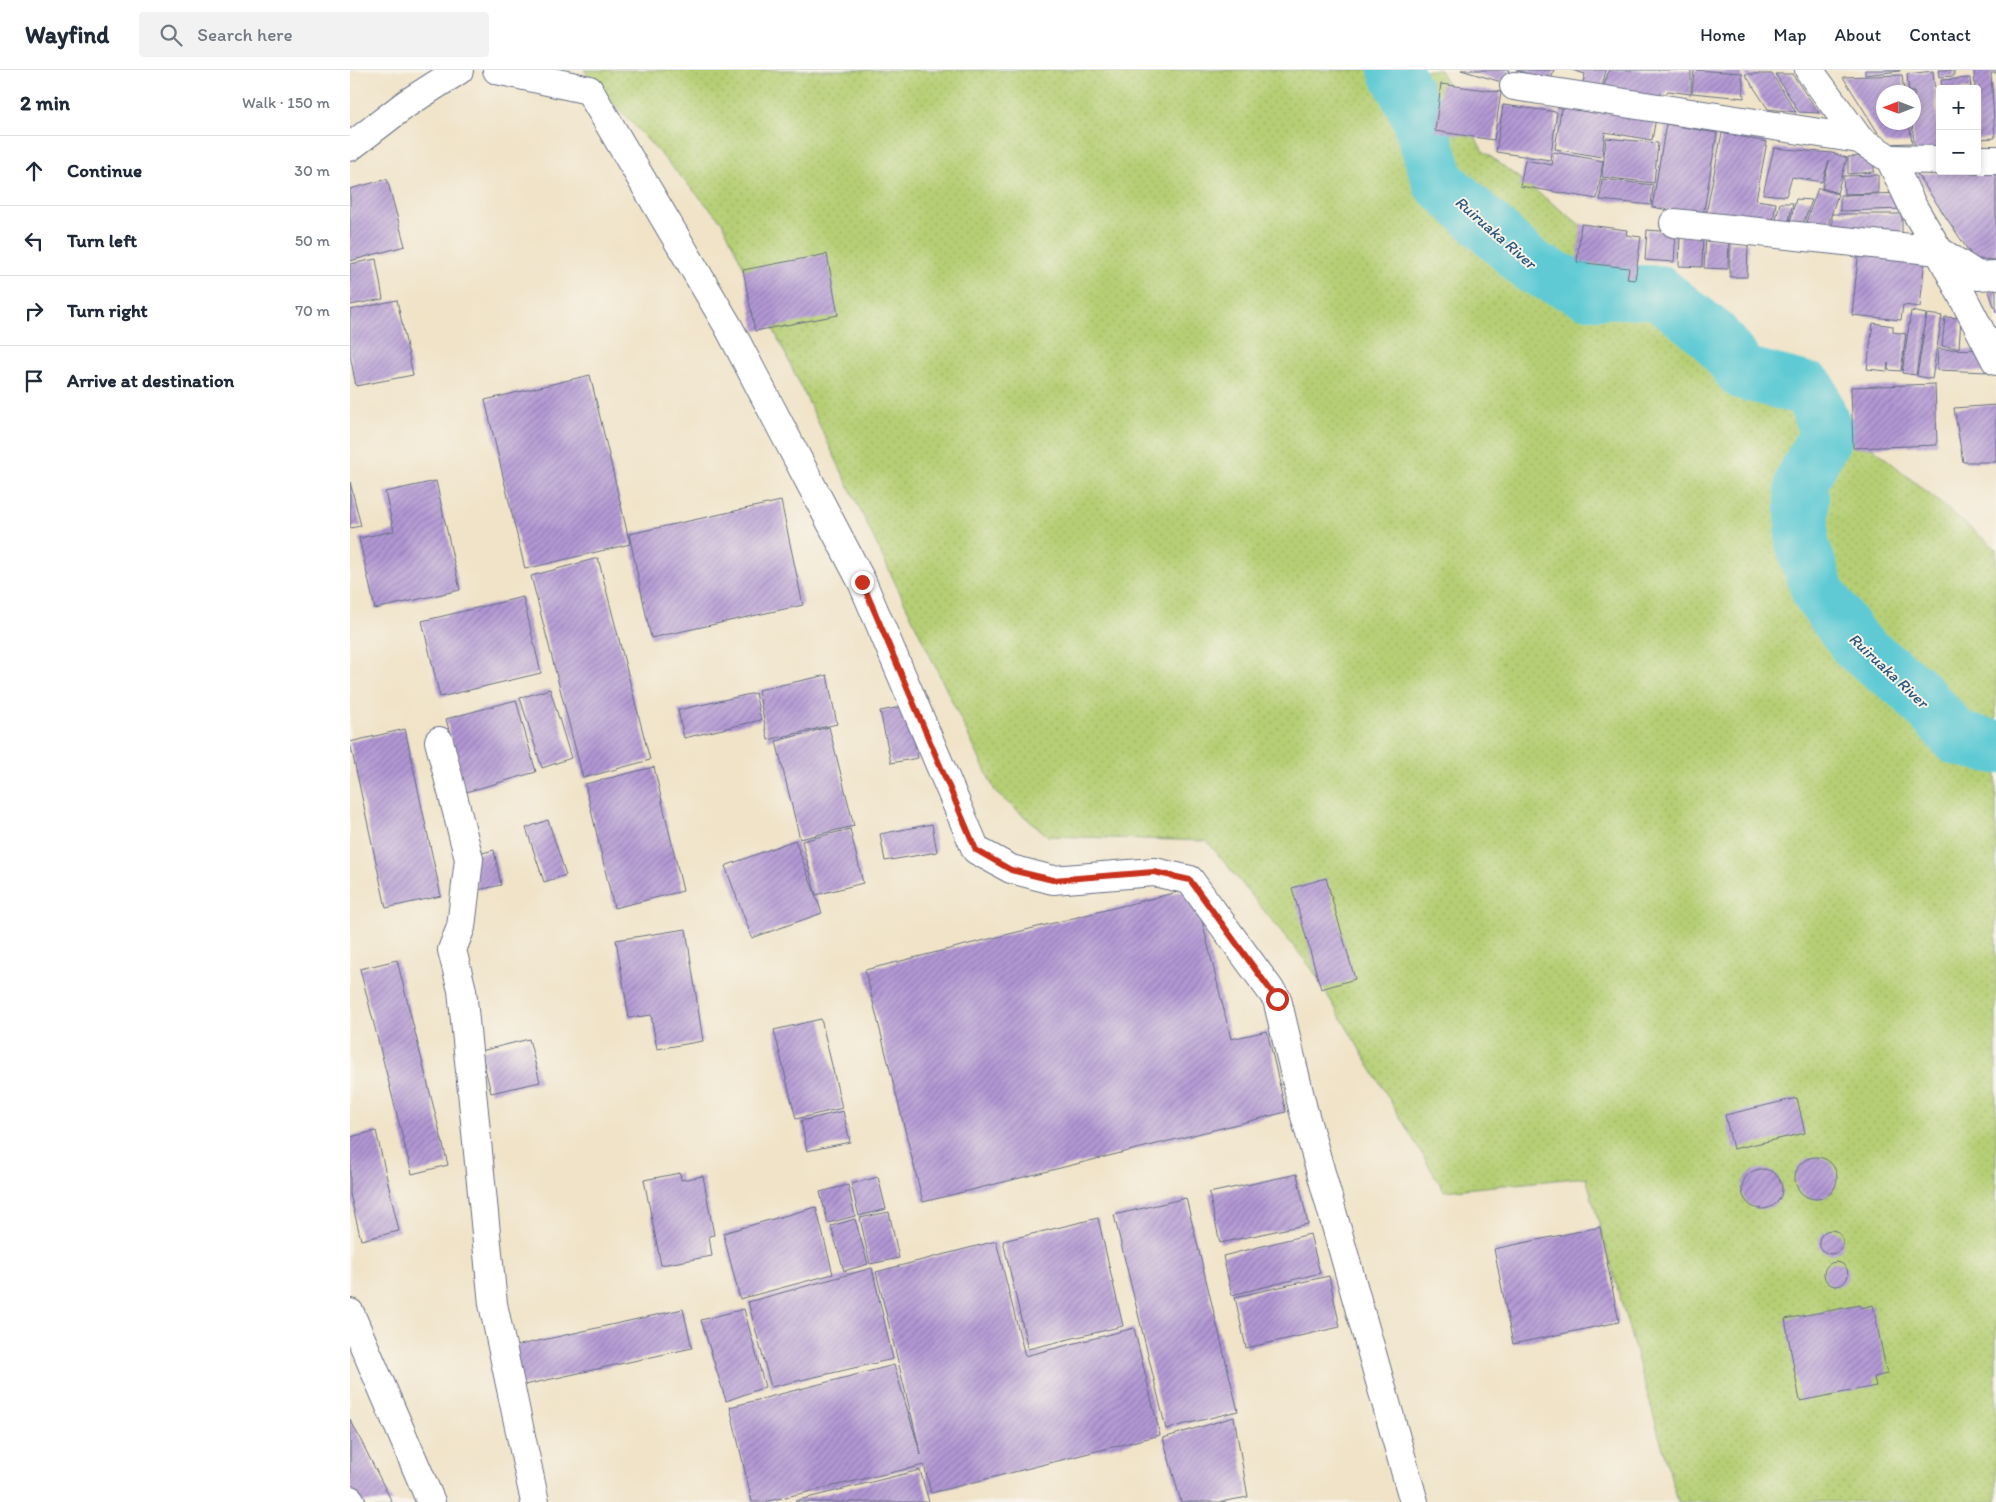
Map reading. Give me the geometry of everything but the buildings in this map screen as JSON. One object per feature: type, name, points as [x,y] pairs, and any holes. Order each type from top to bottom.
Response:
[{"type":"street","points":[[350,147],[406,104],[459,70]]},
{"type":"street","points":[[497,70],[589,90],[728,326],[862,582],[976,850],[1011,870],[1053,880],[1154,872],[1190,880],[1277,999],[1303,1109],[1414,1502]]},
{"type":"street","points":[[1810,70],[1858,139],[1890,159],[1936,160]]},
{"type":"street","points":[[1514,86],[1858,139]]},
{"type":"street","points":[[1890,159],[1913,208],[1939,251],[1996,361]]},
{"type":"street","points":[[1981,160],[1996,160]]},
{"type":"street","points":[[1674,223],[1939,251],[1978,276],[1996,276]]},
{"type":"street","points":[[439,741],[469,859],[461,927],[452,950],[462,990],[493,1304],[535,1502]]},
{"type":"street","points":[[350,1313],[431,1502]]},
{"type":"green space","points":[[584,70],[1440,70],[1482,150],[1867,443],[1996,549],[1996,1502],[1678,1502],[1586,1177],[1444,1191],[1312,969],[1207,841],[1048,836],[996,793],[722,222]]},
{"type":"waterway","name":"Ruiruaka River","points":[[1395,70],[1417,114],[1439,182],[1532,267],[1587,292],[1658,292],[1713,335],[1743,373],[1810,390],[1827,433],[1802,480],[1802,543],[1819,594],[1857,646],[1912,688],[1958,739],[1996,747]]},
{"type":"route","points":[[862,582],[976,850],[1011,870],[1053,880],[1154,872],[1190,880],[1210,904],[1277,999]]}]
